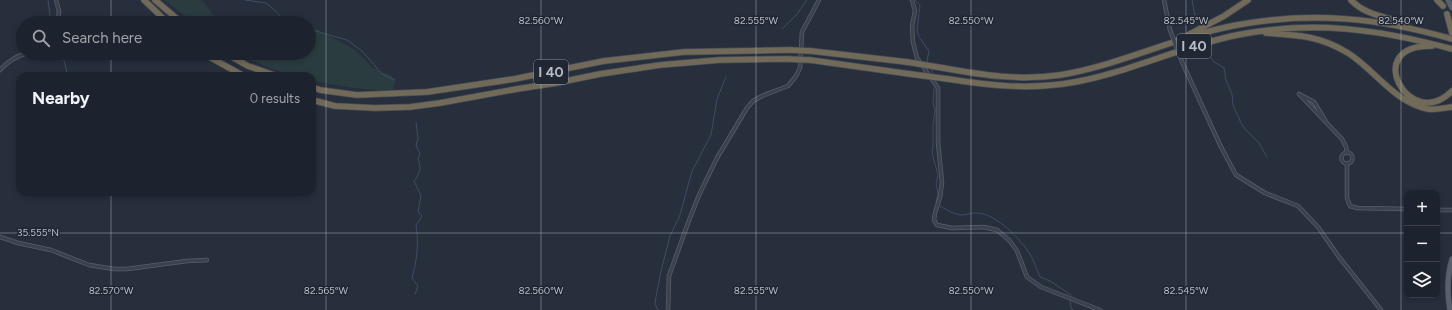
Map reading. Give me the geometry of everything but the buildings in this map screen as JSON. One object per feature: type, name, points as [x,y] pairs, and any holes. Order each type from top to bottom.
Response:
[{"type":"highway","points":[[144,0],[161,16]]},
{"type":"highway","points":[[155,0],[174,16]]},
{"type":"highway","points":[[1177,41],[1219,19],[1248,0]]},
{"type":"highway","points":[[1351,0],[1370,13],[1424,31]]},
{"type":"highway","points":[[1438,0],[1443,6]]},
{"type":"highway","points":[[1447,14],[1452,33]]},
{"type":"highway","name":"I 40","points":[[316,88],[357,94],[427,92],[514,79],[604,61],[684,52],[790,50],[811,50],[907,62],[974,74],[1008,77],[1054,75],[1093,68],[1177,41],[1236,25],[1270,20],[1299,18],[1339,18],[1362,20],[1424,31],[1452,39]]},
{"type":"highway","name":"I 40","points":[[316,101],[335,106],[374,108],[410,107],[556,83],[600,74],[660,65],[719,60],[810,60],[1008,87],[1042,86],[1103,75],[1204,43],[1254,32],[1292,28],[1343,28],[1393,34],[1447,48]]},
{"type":"highway","points":[[1254,32],[1299,35],[1338,47],[1359,61],[1393,91],[1411,103],[1429,109],[1451,107]]},
{"type":"highway","points":[[1447,48],[1416,46],[1405,52],[1398,60],[1396,66],[1396,78],[1401,90],[1414,99],[1422,102],[1437,101],[1452,91]]},
{"type":"highway","points":[[215,60],[237,72]]},
{"type":"highway","points":[[237,60],[248,66],[265,72]]},
{"type":"main road","points":[[1448,0],[1452,8]]},
{"type":"main road","points":[[1443,6],[1452,29]]},
{"type":"main road","points":[[1450,310],[1448,278],[1452,259]]},
{"type":"street","points":[[56,0],[58,16]]},
{"type":"street","points":[[668,310],[669,276],[699,195],[717,158],[747,108],[753,101],[788,86],[796,76],[800,68],[802,32],[819,0]]},
{"type":"street","points":[[912,0],[915,11],[912,26],[913,42],[917,58],[938,88],[938,143],[942,182],[934,220],[938,225],[952,228],[984,227],[997,230],[1009,240],[1017,251],[1027,277],[1041,287],[1100,310]]},
{"type":"street","points":[[1164,0],[1170,30],[1182,62],[1221,147],[1236,175],[1265,193],[1298,206],[1318,227],[1339,257],[1381,310]]},
{"type":"street","points":[[0,70],[16,58]]},
{"type":"street","points":[[1326,122],[1314,102],[1299,94],[1344,143],[1347,153],[1350,153],[1353,157],[1352,162],[1347,164]]},
{"type":"street","points":[[1347,153],[1343,154],[1342,159],[1344,163],[1347,164]]},
{"type":"street","points":[[1347,164],[1347,198],[1350,206],[1357,208],[1404,209]]},
{"type":"street","points":[[1440,210],[1452,210]]},
{"type":"street","points":[[0,237],[18,243],[51,250],[89,265],[114,269],[127,269],[187,261],[207,260]]},
{"type":"shaded area","points":[[164,0],[202,0],[214,16],[186,16]]},
{"type":"shaded area","points":[[316,29],[354,49],[373,68],[392,76],[395,82],[393,90],[372,90],[352,88],[316,81],[316,72],[280,72],[250,60],[316,60]]},
{"type":"waterway","points":[[48,0],[50,16]]},
{"type":"waterway","points":[[245,0],[266,3],[277,12]]},
{"type":"waterway","points":[[782,29],[797,14],[807,0]]},
{"type":"waterway","points":[[915,0],[920,5],[917,30],[919,37],[929,51],[928,63]]},
{"type":"waterway","points":[[1192,0],[1196,21]]},
{"type":"waterway","points":[[316,31],[347,40],[362,51],[382,74],[395,80]]},
{"type":"waterway","points":[[1206,50],[1214,62],[1224,68],[1226,80],[1232,94],[1233,105],[1241,123],[1259,143],[1267,157]]},
{"type":"waterway","points":[[64,60],[67,72]]},
{"type":"waterway","points":[[930,67],[934,75]]},
{"type":"waterway","points":[[658,310],[655,304],[656,297],[670,236],[680,215],[692,171],[711,135],[717,99],[726,77]]},
{"type":"waterway","points":[[934,88],[933,103],[935,110],[932,153],[938,175],[936,184],[938,193],[936,202]]},
{"type":"waterway","points":[[415,294],[418,286],[412,278],[417,252],[416,225],[422,216],[418,212],[421,196],[414,181],[420,168],[418,159],[420,154],[416,145],[418,139],[416,122]]},
{"type":"waterway","points":[[940,206],[960,215],[976,213],[986,215],[1001,223],[1026,248],[1040,277],[1050,281],[1071,295]]},
{"type":"waterway","points":[[1070,300],[1071,308],[1073,310]]}]
